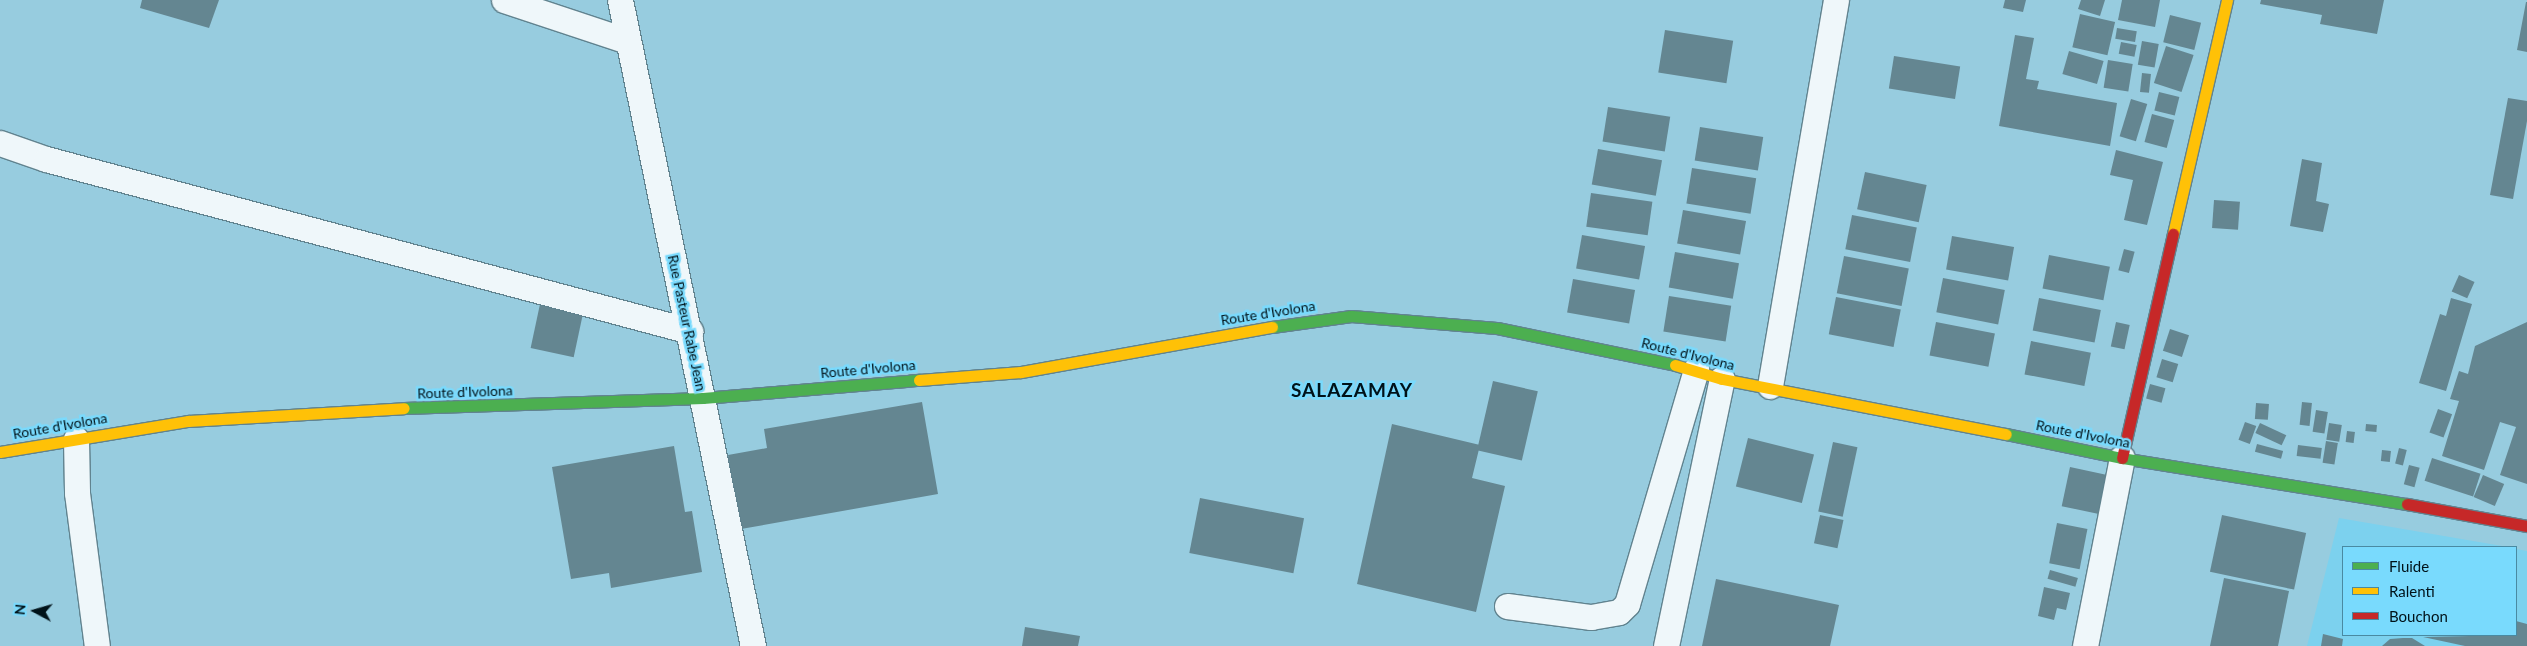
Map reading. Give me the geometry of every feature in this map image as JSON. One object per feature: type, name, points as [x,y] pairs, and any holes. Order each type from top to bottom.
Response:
[{"type":"main road","points":[[2122,458],[2227,0]]},
{"type":"main road","name":"Route d'Ivolona","points":[[0,452],[188,421],[302,412],[703,398],[1022,372],[1236,332],[1351,316],[1497,328],[1696,368],[1722,379],[1770,386],[2122,458],[2328,490],[2527,526]]},
{"type":"street","points":[[504,0],[627,41]]},
{"type":"street","name":"Rue Pasteur Rabe Jean","points":[[620,0],[754,646]]},
{"type":"street","points":[[1770,386],[1836,0]]},
{"type":"street","points":[[0,143],[55,161],[690,331]]},
{"type":"street","points":[[1507,606],[1591,617],[1619,612],[1628,604],[1696,368]]},
{"type":"street","points":[[1666,646],[1722,379]]},
{"type":"street","points":[[76,439],[77,493],[97,646]]},
{"type":"street","points":[[2085,646],[2122,458]]},
{"type":"shaded area","points":[[2339,518],[2502,546],[2342,546],[2342,636],[2517,636],[2517,549],[2527,551],[2527,646],[2307,646]]},
{"type":"building","points":[[142,0],[219,0],[209,28],[140,8]]},
{"type":"building","points":[[2005,0],[2026,0],[2023,12],[2003,8]]},
{"type":"building","points":[[2081,0],[2105,0],[2100,16],[2078,9]]},
{"type":"building","points":[[2122,0],[2160,0],[2155,27],[2118,20]]},
{"type":"building","points":[[2261,0],[2384,0],[2377,34],[2320,24],[2322,15],[2260,4]]},
{"type":"building","points":[[2527,2],[2527,52],[2517,50]]},
{"type":"building","points":[[2080,14],[2115,22],[2107,55],[2072,47]]},
{"type":"building","points":[[2170,15],[2201,23],[2194,50],[2163,42]]},
{"type":"building","points":[[2117,28],[2137,31],[2135,42],[2115,39]]},
{"type":"building","points":[[1665,30],[1733,41],[1726,83],[1658,72]]},
{"type":"building","points":[[2015,35],[2034,38],[2026,79],[2039,81],[2037,89],[2117,103],[2110,146],[1999,126]]},
{"type":"building","points":[[2142,41],[2159,44],[2155,68],[2138,65]]},
{"type":"building","points":[[2121,42],[2137,45],[2134,57],[2119,54]]},
{"type":"building","points":[[2166,46],[2194,55],[2182,92],[2154,83]]},
{"type":"building","points":[[2069,51],[2104,61],[2097,84],[2062,74]]},
{"type":"building","points":[[1894,56],[1960,66],[1955,99],[1889,89]]},
{"type":"building","points":[[2108,60],[2133,64],[2128,92],[2104,88]]},
{"type":"building","points":[[2142,73],[2151,74],[2149,93],[2140,92]]},
{"type":"building","points":[[2159,92],[2179,97],[2175,116],[2154,110]]},
{"type":"building","points":[[2508,98],[2527,101],[2527,121],[2513,199],[2490,195]]},
{"type":"building","points":[[2131,99],[2147,104],[2136,141],[2120,136]]},
{"type":"building","points":[[1608,107],[1670,117],[1665,151],[1603,142]]},
{"type":"building","points":[[2152,114],[2174,120],[2167,148],[2144,142]]},
{"type":"building","points":[[1700,127],[1763,137],[1758,171],[1695,161]]},
{"type":"building","points":[[1598,149],[1662,160],[1656,196],[1592,184]]},
{"type":"building","points":[[2116,150],[2163,162],[2147,225],[2124,220],[2133,180],[2110,175]]},
{"type":"building","points":[[2302,159],[2322,163],[2316,201],[2329,204],[2323,232],[2290,226]]},
{"type":"building","points":[[1692,168],[1756,178],[1751,214],[1686,204]]},
{"type":"building","points":[[1865,172],[1927,185],[1919,222],[1857,209]]},
{"type":"building","points":[[1591,193],[1652,202],[1648,235],[1586,227]]},
{"type":"building","points":[[2214,200],[2240,202],[2238,230],[2212,228]]},
{"type":"building","points":[[1683,210],[1746,221],[1740,255],[1677,243]]},
{"type":"building","points":[[1852,215],[1917,228],[1910,262],[1845,249]]},
{"type":"building","points":[[1582,235],[1645,246],[1639,280],[1576,268]]},
{"type":"building","points":[[1952,236],[2014,247],[2008,280],[1946,269]]},
{"type":"building","points":[[2124,249],[2135,252],[2129,273],[2118,270]]},
{"type":"building","points":[[1675,252],[1739,263],[1733,299],[1669,287]]},
{"type":"building","points":[[2049,255],[2110,267],[2103,300],[2043,288]]},
{"type":"building","points":[[1844,256],[1909,269],[1902,306],[1837,293]]},
{"type":"building","points":[[2459,275],[2475,282],[2467,298],[2452,291]]},
{"type":"building","points":[[1943,278],[2005,290],[1998,324],[1936,312]]},
{"type":"building","points":[[1573,279],[1635,290],[1629,323],[1567,312]]},
{"type":"building","points":[[1669,296],[1731,306],[1726,341],[1663,332]]},
{"type":"building","points":[[1836,297],[1901,310],[1894,347],[1829,334]]},
{"type":"building","points":[[2039,298],[2101,310],[2095,342],[2033,330]]},
{"type":"building","points":[[2451,298],[2472,304],[2446,391],[2419,383],[2440,314],[2446,316]]},
{"type":"building","points":[[540,304],[583,313],[574,357],[531,348]]},
{"type":"building","points":[[1936,322],[1995,333],[1988,367],[1930,355]]},
{"type":"building","points":[[2116,322],[2130,325],[2124,349],[2111,346]]},
{"type":"building","points":[[2527,322],[2527,484],[2500,475],[2516,427],[2500,422],[2484,470],[2442,456],[2459,401],[2450,399],[2459,371],[2468,374],[2475,346]]},
{"type":"building","points":[[2170,329],[2189,335],[2182,357],[2163,351]]},
{"type":"building","points":[[2031,341],[2091,353],[2084,386],[2025,374]]},
{"type":"building","points":[[2162,359],[2178,364],[2173,382],[2156,377]]},
{"type":"building","points":[[1493,381],[1538,391],[1522,461],[1477,450]]},
{"type":"building","points":[[2150,384],[2165,388],[2162,403],[2146,398]]},
{"type":"building","points":[[922,402],[938,494],[741,529],[728,455],[767,448],[764,429]]},
{"type":"building","points":[[2302,402],[2312,403],[2310,426],[2300,425]]},
{"type":"building","points":[[2256,403],[2269,404],[2268,420],[2255,419]]},
{"type":"building","points":[[2438,409],[2452,414],[2444,438],[2429,432]]},
{"type":"building","points":[[2316,410],[2328,412],[2324,434],[2313,432]]},
{"type":"building","points":[[2245,422],[2256,426],[2250,444],[2239,440]]},
{"type":"building","points":[[2260,423],[2286,435],[2282,445],[2255,433]]},
{"type":"building","points":[[2329,423],[2342,425],[2339,442],[2326,440]]},
{"type":"building","points":[[1392,424],[1480,445],[1472,478],[1505,486],[1476,612],[1357,584]]},
{"type":"building","points":[[2366,424],[2377,425],[2376,432],[2365,431]]},
{"type":"building","points":[[2347,431],[2355,432],[2354,443],[2346,442]]},
{"type":"building","points":[[1748,438],[1814,454],[1802,503],[1736,487]]},
{"type":"building","points":[[2326,441],[2338,443],[2334,465],[2323,463]]},
{"type":"building","points":[[1833,442],[1857,447],[1843,517],[1818,511]]},
{"type":"building","points":[[2257,444],[2283,451],[2281,459],[2255,452]]},
{"type":"building","points":[[2298,445],[2322,448],[2320,459],[2297,456]]},
{"type":"building","points":[[674,446],[685,512],[692,511],[702,572],[611,588],[609,573],[571,579],[552,467]]},
{"type":"building","points":[[2399,448],[2407,450],[2403,465],[2395,464]]},
{"type":"building","points":[[2382,450],[2391,451],[2390,462],[2381,461]]},
{"type":"building","points":[[2432,458],[2481,474],[2473,497],[2425,481]]},
{"type":"building","points":[[2409,465],[2420,468],[2414,487],[2404,484]]},
{"type":"building","points":[[2070,467],[2107,475],[2099,514],[2062,506]]},
{"type":"building","points":[[2483,475],[2504,484],[2495,506],[2474,497]]},
{"type":"building","points":[[1200,498],[1304,518],[1293,573],[1189,553]]},
{"type":"building","points":[[1820,515],[1843,520],[1837,548],[1814,543]]},
{"type":"building","points":[[2222,515],[2306,533],[2294,590],[2210,572]]},
{"type":"building","points":[[2057,523],[2087,529],[2080,569],[2049,563]]},
{"type":"building","points":[[2050,570],[2078,578],[2075,587],[2048,579]]},
{"type":"building","points":[[2224,578],[2289,591],[2278,646],[2210,646]]},
{"type":"building","points":[[1716,579],[1839,605],[1830,646],[1702,646]]},
{"type":"building","points":[[2044,587],[2070,593],[2066,610],[2057,608],[2054,620],[2038,616]]},
{"type":"building","points":[[2517,621],[2527,624],[2527,646],[2465,646],[2423,637],[2517,636]]},
{"type":"building","points":[[1025,627],[1080,636],[1078,646],[1022,646]]},
{"type":"building","points":[[2323,634],[2343,639],[2342,646],[2321,646]]},
{"type":"building","points":[[2412,638],[2425,646],[2382,646],[2390,639]]},
{"type":"traffic: fast","points":[[1272,327],[1351,316],[1497,328],[1675,365]]},
{"type":"traffic: fast","points":[[404,408],[703,398],[919,380]]},
{"type":"traffic: fast","points":[[2006,434],[2122,458],[2407,504]]},
{"type":"traffic: slow","points":[[2173,234],[2227,0]]},
{"type":"traffic: slow","points":[[919,380],[1021,372],[1272,327]]},
{"type":"traffic: slow","points":[[1675,365],[1722,379],[2006,434]]},
{"type":"traffic: slow","points":[[0,452],[188,421],[404,408]]},
{"type":"traffic: jam","points":[[2122,458],[2173,234]]},
{"type":"traffic: jam","points":[[2407,504],[2527,526]]},
{"type":"district","name":"SALAZAMAY","points":[[1352,390]]}]
